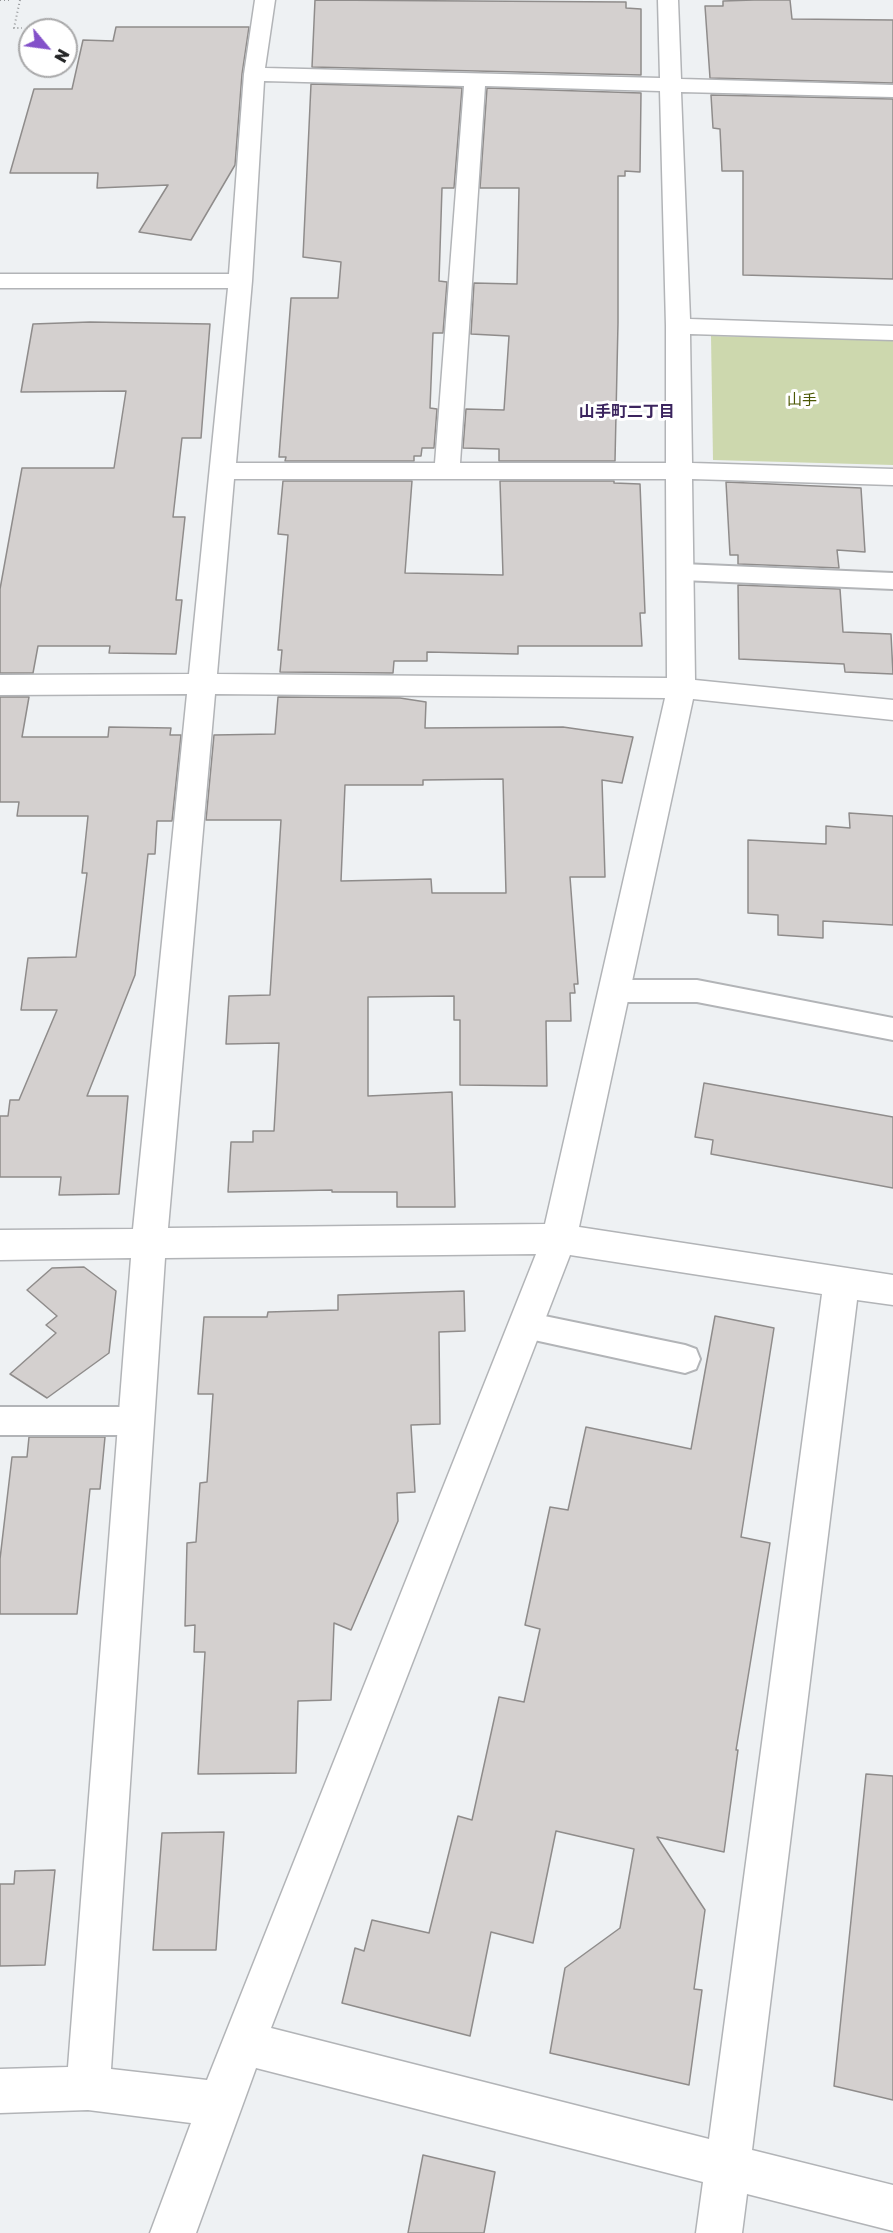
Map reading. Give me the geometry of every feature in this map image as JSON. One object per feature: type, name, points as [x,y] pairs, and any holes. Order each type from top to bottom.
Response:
[{"type":"street","points":[[88,2088],[149,1245],[240,281],[254,74],[264,0]]},
{"type":"street","points":[[173,2233],[243,2043],[559,1239],[614,991],[681,688],[682,572],[678,326],[668,0]]},
{"type":"street","points":[[254,74],[893,91]]},
{"type":"street","points":[[447,471],[475,80]]},
{"type":"street","points":[[0,281],[240,281]]},
{"type":"street","points":[[678,326],[893,333]]},
{"type":"street","points":[[222,471],[680,471],[893,477]]},
{"type":"street","points":[[0,685],[203,684],[681,688],[893,710]]},
{"type":"street","points":[[0,1245],[559,1239],[841,1284],[893,1290]]},
{"type":"street","points":[[719,2233],[841,1284]]},
{"type":"street","points":[[243,2043],[893,2208]]},
{"type":"street","points":[[0,2091],[88,2088],[221,2104]]},
{"type":"lane","points":[[682,572],[893,581]]},
{"type":"lane","points":[[614,991],[697,991],[893,1029]]},
{"type":"lane","points":[[525,1326],[685,1359]]},
{"type":"lane","points":[[0,1421],[136,1421]]},
{"type":"path","points":[[0,0],[12,0]]},
{"type":"path","points":[[18,28],[14,28],[20,0]]},
{"type":"green space","name":"山手","points":[[711,336],[893,340],[893,465],[713,460]]},
{"type":"building","points":[[315,0],[626,2],[626,8],[641,9],[641,75],[312,67]]},
{"type":"building","points":[[790,0],[792,19],[893,20],[893,83],[710,78],[705,6],[723,6],[723,1]]},
{"type":"building","points":[[116,27],[249,27],[242,74],[235,165],[191,240],[139,232],[168,185],[97,188],[98,173],[10,173],[34,89],[72,89],[74,78],[78,78],[78,62],[83,40],[113,41]]},
{"type":"building","points":[[311,84],[462,88],[454,188],[442,188],[439,281],[447,282],[443,333],[433,333],[430,408],[437,409],[434,448],[422,448],[421,456],[414,456],[414,461],[285,461],[286,457],[279,457],[291,298],[338,298],[341,262],[303,257]]},
{"type":"building","points":[[487,88],[641,93],[640,172],[625,171],[625,176],[618,176],[615,461],[499,461],[499,449],[463,448],[466,409],[504,410],[509,336],[471,334],[474,283],[517,284],[519,188],[480,188]]},
{"type":"building","points":[[711,95],[893,99],[893,279],[743,275],[743,171],[722,171],[720,129],[713,128]]},
{"type":"building","points":[[90,322],[210,324],[201,438],[182,438],[173,517],[185,517],[176,600],[182,600],[176,654],[109,653],[110,646],[38,646],[33,673],[0,673],[0,589],[22,468],[114,468],[126,391],[21,392],[33,324]]},
{"type":"building","points":[[283,481],[412,481],[405,573],[503,575],[500,481],[614,481],[614,483],[640,484],[645,613],[640,613],[642,646],[518,646],[518,654],[427,652],[427,661],[394,661],[393,673],[280,672],[282,650],[278,650],[288,535],[278,534]]},
{"type":"building","points":[[726,482],[861,488],[865,552],[837,550],[839,568],[738,564],[738,555],[730,555]]},
{"type":"building","points":[[738,585],[840,589],[843,632],[891,634],[893,674],[845,672],[844,664],[739,659]]},
{"type":"building","points":[[0,697],[29,697],[22,737],[108,737],[109,727],[171,728],[170,735],[181,735],[172,821],[157,821],[155,854],[148,854],[135,975],[87,1096],[128,1096],[119,1194],[59,1195],[61,1177],[0,1177],[0,1116],[8,1116],[10,1100],[19,1100],[57,1010],[21,1010],[28,958],[76,957],[87,873],[82,873],[88,816],[17,816],[19,802],[0,802]]},
{"type":"building","points":[[278,697],[400,698],[426,702],[425,728],[563,727],[633,737],[622,783],[602,780],[605,877],[570,877],[578,984],[574,984],[575,993],[570,993],[571,1021],[546,1021],[547,1086],[460,1085],[460,1020],[454,1020],[454,996],[368,997],[368,1096],[452,1092],[455,1207],[397,1207],[397,1192],[332,1192],[332,1190],[228,1192],[231,1142],[253,1142],[253,1131],[274,1131],[279,1043],[226,1044],[229,996],[270,995],[281,820],[206,820],[214,735],[275,734]],"holes":[[[503,779],[506,893],[432,893],[431,879],[341,881],[345,785],[423,785],[423,780]]]},
{"type":"building","points":[[849,813],[893,816],[893,925],[823,921],[823,938],[778,935],[778,915],[748,913],[748,840],[826,844],[826,826],[850,828]]},
{"type":"building","points":[[704,1083],[893,1117],[893,1188],[711,1154],[713,1140],[695,1137]]},
{"type":"building","points":[[84,1267],[116,1291],[109,1353],[47,1398],[10,1374],[56,1333],[46,1325],[57,1316],[27,1290],[52,1268]]},
{"type":"building","points":[[464,1291],[465,1331],[439,1332],[440,1424],[411,1425],[415,1492],[397,1493],[398,1521],[351,1630],[334,1623],[331,1700],[298,1701],[296,1773],[198,1774],[205,1652],[194,1652],[195,1625],[185,1626],[187,1543],[196,1542],[200,1483],[207,1482],[213,1394],[198,1394],[204,1317],[267,1317],[268,1312],[338,1310],[338,1295]]},
{"type":"building","points":[[715,1316],[774,1328],[741,1537],[770,1543],[736,1750],[738,1750],[724,1852],[657,1837],[705,1910],[694,1989],[702,1990],[689,2085],[550,2053],[565,1968],[620,1928],[634,1849],[556,1831],[533,1943],[491,1932],[470,2036],[342,2003],[355,1948],[364,1951],[372,1920],[429,1933],[458,1816],[472,1820],[499,1697],[524,1702],[540,1629],[525,1625],[550,1507],[568,1510],[586,1427],[691,1449]]},
{"type":"building","points":[[29,1437],[105,1437],[100,1489],[90,1489],[77,1614],[0,1614],[0,1559],[12,1457],[27,1457]]},
{"type":"building","points":[[866,1774],[893,1776],[893,2100],[834,2086]]},
{"type":"building","points":[[224,1832],[216,1950],[153,1950],[162,1833]]},
{"type":"building","points":[[55,1870],[45,1965],[0,1966],[0,1884],[14,1884],[15,1871]]},
{"type":"building","points":[[423,2155],[495,2172],[484,2233],[408,2233]]},
{"type":"district","name":"山手町二丁目","points":[[627,412]]}]
